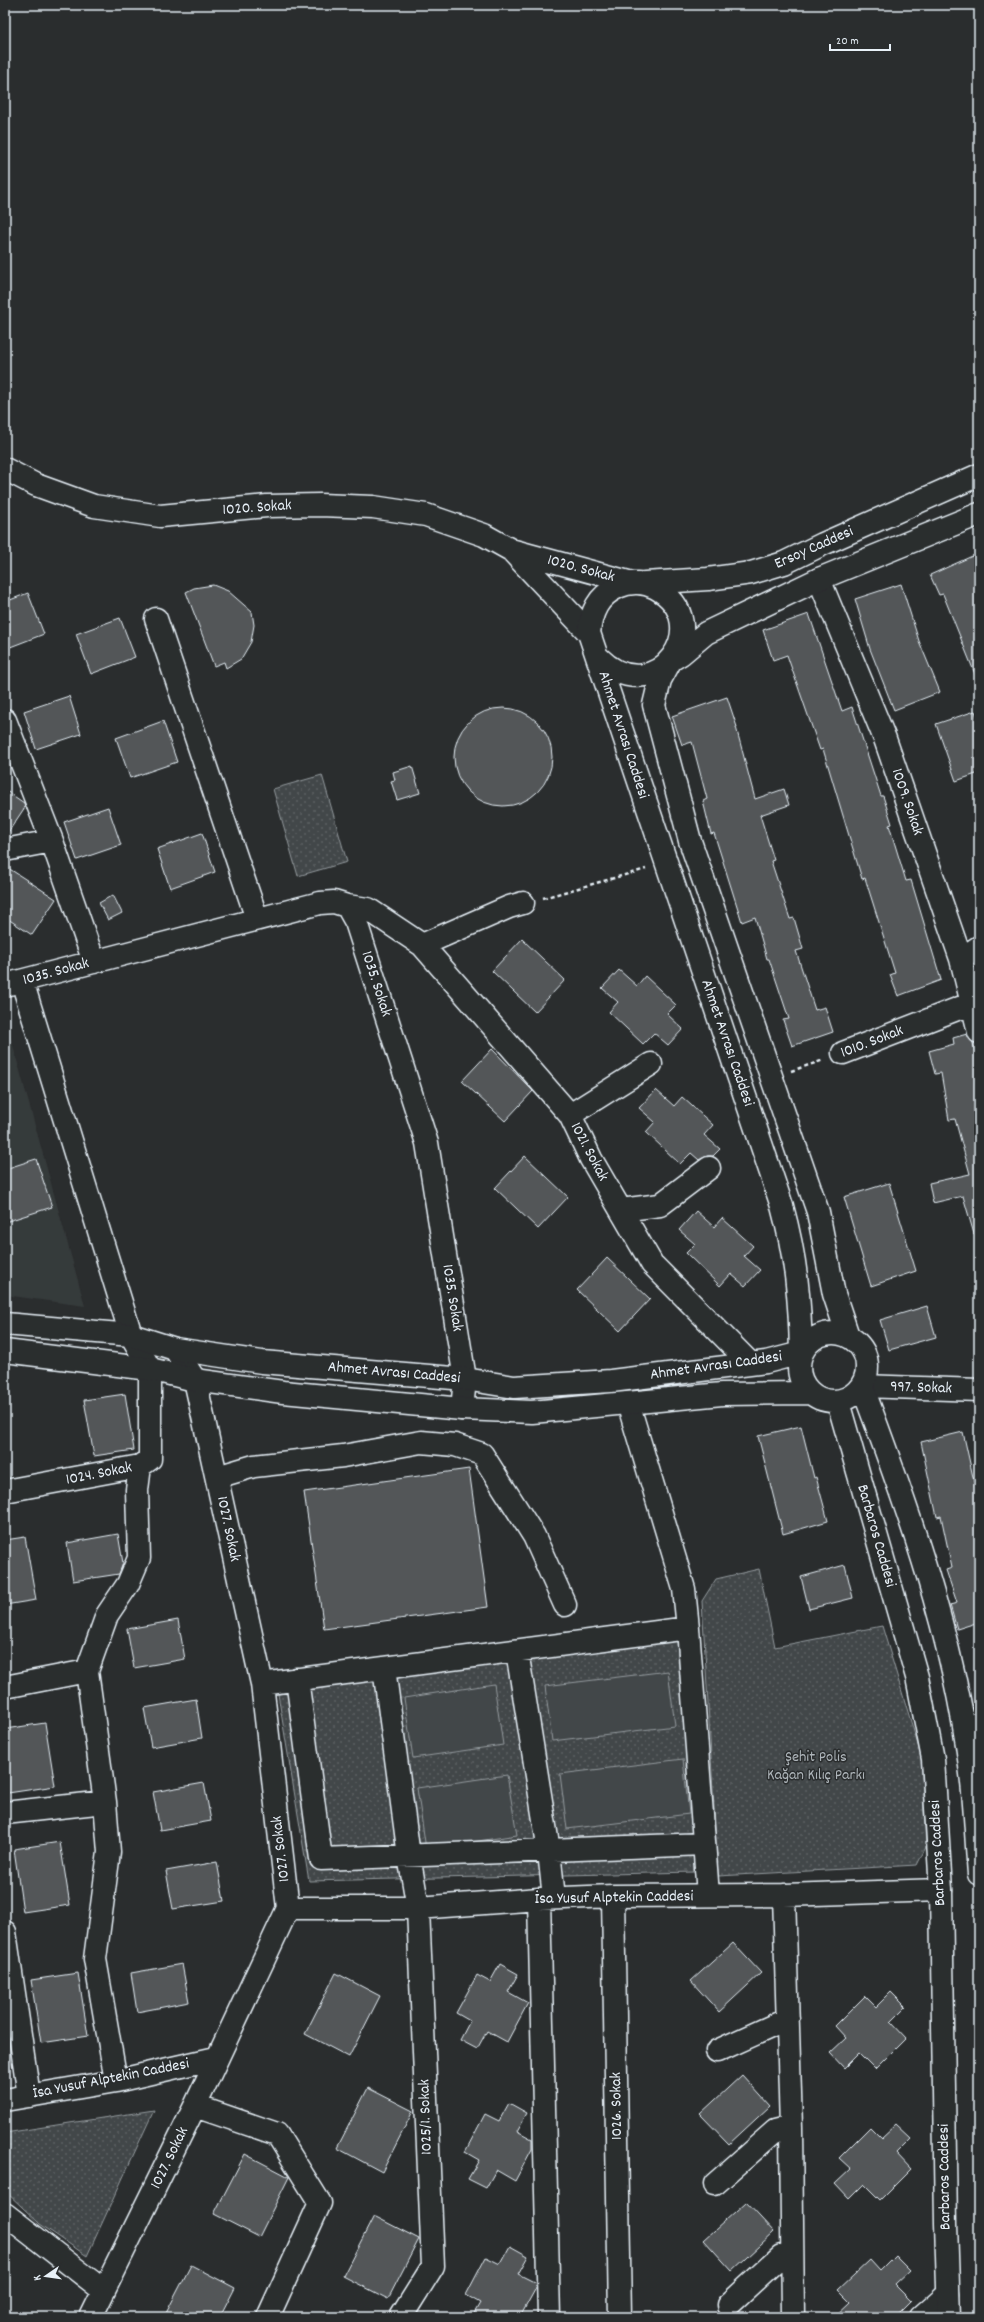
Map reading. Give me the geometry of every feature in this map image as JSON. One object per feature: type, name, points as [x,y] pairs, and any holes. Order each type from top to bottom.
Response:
[{"type":"street","name":"1020. Sokak","points":[[5,469],[36,485],[94,506],[160,516],[267,506],[373,508],[426,515],[484,535],[511,550],[634,582]]},
{"type":"street","name":"Ersoy Caddesi","points":[[634,582],[695,580],[751,572],[784,563],[823,544],[979,476]]},
{"type":"street","name":"Ersoy Caddesi","points":[[706,633],[819,579],[979,514]]},
{"type":"street","name":"1020. Sokak","points":[[511,550],[589,633]]},
{"type":"street","name":"1009. Sokak","points":[[819,579],[885,739],[961,960],[970,1004],[979,1032]]},
{"type":"street","name":"Ahmet Avrası Caddesi","points":[[5,1324],[131,1335],[175,1350],[262,1362],[465,1379],[514,1387],[611,1381],[766,1362],[801,1353],[800,1304],[793,1248],[782,1206],[666,864],[599,658],[592,646],[589,633],[591,617],[598,602],[609,591],[624,584],[634,582],[652,586],[663,592],[673,601],[679,612],[682,624],[682,637],[678,650],[660,680],[654,705],[662,741],[690,840],[818,1212],[834,1294],[848,1336]]},
{"type":"street","points":[[156,619],[257,919]]},
{"type":"street","name":"Ahmet Avrası Caddesi","points":[[599,658],[617,672],[634,676],[652,674],[682,654],[706,633]]},
{"type":"street","points":[[5,720],[52,841],[94,962]]},
{"type":"street","points":[[5,850],[52,841]]},
{"type":"street","name":"1035. Sokak","points":[[14,983],[320,903],[334,902],[347,906],[356,922],[427,1143],[465,1379],[462,1409]]},
{"type":"street","points":[[422,945],[509,907],[523,903]]},
{"type":"street","name":"1021. Sokak","points":[[347,906],[368,909],[422,945],[570,1115],[591,1159],[652,1264],[750,1363]]},
{"type":"street","points":[[961,960],[979,948]]},
{"type":"street","points":[[14,983],[131,1335],[150,1369]]},
{"type":"street","name":"1010. Sokak","points":[[843,1053],[970,1004]]},
{"type":"street","points":[[570,1115],[651,1064]]},
{"type":"street","points":[[621,1210],[660,1204],[709,1168]]},
{"type":"street","points":[[837,1333],[848,1336],[861,1348],[867,1363],[867,1375],[862,1386],[856,1394],[838,1402],[818,1398],[809,1393],[799,1374],[801,1353],[807,1344],[821,1335],[837,1333]]},
{"type":"street","name":"1027. Sokak","points":[[91,2317],[195,2106],[216,2058],[288,1908],[262,1684],[195,1380],[175,1350]]},
{"type":"street","name":"Ahmet Avrası Caddesi","points":[[5,1351],[150,1369],[195,1380],[283,1392],[462,1409],[532,1412],[722,1394],[809,1393]]},
{"type":"street","name":"1024. Sokak","points":[[5,1491],[140,1466],[150,1459],[150,1369]]},
{"type":"street","points":[[862,1386],[897,1480],[941,1626],[974,1765],[979,1874]]},
{"type":"street","name":"997. Sokak","points":[[862,1386],[979,1390]]},
{"type":"street","name":"Barbaros Caddesi","points":[[838,1402],[917,1677],[933,1759],[941,1890],[948,2293],[950,2317]]},
{"type":"street","points":[[628,1404],[684,1589],[708,1896]]},
{"type":"street","points":[[217,1477],[254,1466],[343,1456],[421,1442],[455,1445],[482,1454],[534,1536],[565,1605]]},
{"type":"street","points":[[116,2081],[96,1959],[109,1852],[105,1802],[87,1671],[107,1615],[128,1584],[140,1558],[137,1490],[140,1466]]},
{"type":"street","points":[[262,1684],[688,1628]]},
{"type":"street","points":[[517,1650],[549,1851],[546,1898],[549,2317]]},
{"type":"street","name":"1025/1. Sokak","points":[[384,1668],[409,1856],[418,1908],[433,2266],[401,2317]]},
{"type":"street","points":[[5,1687],[87,1671]]},
{"type":"street","points":[[297,1679],[321,1859],[704,1844]]},
{"type":"street","points":[[5,1813],[105,1802]]},
{"type":"street","name":"İsa Yusuf Alptekin Caddesi","points":[[288,1908],[418,1908],[546,1898],[784,1895],[941,1890]]},
{"type":"street","points":[[784,1895],[791,2128],[793,2317]]},
{"type":"street","name":"1026. Sokak","points":[[613,1896],[620,2317]]},
{"type":"street","points":[[5,1932],[29,2096]]},
{"type":"street","points":[[717,2051],[788,2019]]},
{"type":"street","name":"İsa Yusuf Alptekin Caddesi","points":[[5,2100],[116,2081],[216,2058]]},
{"type":"street","points":[[195,2106],[277,2134],[320,2202],[268,2317]]},
{"type":"street","points":[[715,2184],[775,2131],[791,2128]]},
{"type":"street","points":[[5,2214],[104,2291]]},
{"type":"street","points":[[728,2305],[781,2256],[792,2253]]},
{"type":"street","points":[[922,2317],[948,2293]]},
{"type":"path","points":[[523,903],[666,864]]},
{"type":"path","name":"1010. Sokak","points":[[773,1078],[843,1053]]},
{"type":"shaded area","points":[[5,1017],[85,1306],[5,1295]]},
{"type":"green space","points":[[322,775],[347,862],[298,876],[273,789]]},
{"type":"green space","name":"Şehit Polis Kağan Kılıç Parkı","points":[[759,1569],[775,1647],[882,1626],[921,1755],[926,1847],[917,1865],[718,1876],[702,1601],[716,1579]]},
{"type":"green space","points":[[677,1639],[695,1872],[309,1881],[278,1694]]},
{"type":"green space","points":[[668,1671],[675,1726],[552,1741],[545,1686]]},
{"type":"green space","points":[[494,1684],[503,1745],[413,1758],[404,1698]]},
{"type":"green space","points":[[683,1759],[689,1814],[567,1829],[560,1774]]},
{"type":"green space","points":[[507,1775],[517,1835],[426,1849],[417,1788]]},
{"type":"green space","points":[[154,2110],[87,2256],[40,2224],[5,2191],[5,2133]]},
{"type":"building","points":[[979,553],[979,684],[943,594],[939,595],[930,575]]},
{"type":"building","points":[[901,584],[919,641],[940,692],[894,710],[870,649],[855,599]]},
{"type":"building","points":[[213,585],[228,591],[252,612],[254,625],[251,642],[241,659],[226,668],[224,662],[214,666],[186,592],[194,588]]},
{"type":"building","points":[[28,593],[44,634],[5,649],[5,602]]},
{"type":"building","points":[[809,614],[842,711],[852,707],[881,796],[883,796],[892,824],[889,825],[906,881],[911,880],[941,980],[898,996],[890,975],[895,973],[865,878],[862,879],[823,749],[820,750],[787,655],[773,660],[763,630]]},
{"type":"building","points":[[120,618],[135,657],[91,674],[76,634]]},
{"type":"building","points":[[69,696],[81,734],[36,749],[24,711]]},
{"type":"building","points":[[727,697],[737,727],[755,799],[784,789],[789,805],[760,815],[774,860],[771,861],[790,919],[794,918],[803,949],[796,951],[815,1010],[825,1007],[833,1032],[792,1046],[783,1020],[789,1019],[769,959],[767,959],[755,917],[742,922],[714,833],[711,834],[703,801],[707,799],[692,742],[682,745],[672,716]]},
{"type":"building","points":[[503,708],[522,712],[538,722],[548,738],[552,757],[548,776],[538,792],[522,802],[503,806],[484,802],[468,792],[458,776],[454,757],[458,738],[468,722],[484,712]]},
{"type":"building","points":[[975,711],[979,722],[979,773],[956,781],[936,724]]},
{"type":"building","points":[[163,721],[177,762],[130,778],[116,738]]},
{"type":"building","points":[[412,766],[420,793],[397,800],[391,781],[395,780],[393,772]]},
{"type":"building","points":[[5,790],[24,803],[25,807],[5,837]]},
{"type":"building","points":[[108,807],[121,845],[77,860],[64,822]]},
{"type":"building","points":[[202,833],[215,872],[170,888],[157,849]]},
{"type":"building","points":[[5,866],[56,899],[32,935],[5,917]]},
{"type":"building","points":[[113,895],[122,913],[108,920],[99,903]]},
{"type":"building","points":[[522,939],[565,980],[535,1012],[492,971]]},
{"type":"building","points":[[619,970],[637,986],[645,976],[676,1005],[667,1014],[683,1029],[668,1045],[654,1033],[643,1044],[609,1012],[618,1002],[602,988]]},
{"type":"building","points":[[967,1034],[973,1043],[979,1066],[979,1233],[974,1234],[963,1196],[933,1203],[929,1183],[970,1174],[955,1119],[949,1120],[941,1073],[935,1074],[929,1051],[954,1044],[953,1038]]},
{"type":"building","points":[[492,1049],[533,1091],[505,1121],[462,1081]]},
{"type":"building","points":[[656,1090],[674,1106],[682,1097],[713,1125],[704,1135],[720,1149],[713,1156],[707,1156],[699,1160],[691,1153],[680,1164],[646,1132],[655,1122],[639,1108]]},
{"type":"building","points":[[525,1156],[568,1197],[538,1229],[495,1188]]},
{"type":"building","points":[[36,1159],[52,1207],[5,1222],[5,1169]]},
{"type":"building","points":[[889,1183],[916,1271],[871,1286],[844,1197]]},
{"type":"building","points":[[696,1211],[714,1227],[722,1218],[753,1246],[744,1256],[760,1270],[745,1286],[731,1274],[720,1286],[686,1253],[695,1244],[679,1230]]},
{"type":"building","points":[[607,1258],[650,1299],[620,1331],[577,1290]]},
{"type":"building","points":[[927,1306],[936,1337],[889,1350],[880,1320]]},
{"type":"building","points":[[125,1394],[134,1450],[94,1456],[84,1400]]},
{"type":"building","points":[[801,1426],[814,1478],[816,1477],[828,1521],[783,1534],[758,1436]]},
{"type":"building","points":[[963,1432],[979,1504],[979,1622],[957,1629],[950,1605],[957,1603],[946,1570],[952,1568],[941,1516],[937,1517],[921,1442]]},
{"type":"building","points":[[469,1469],[488,1607],[324,1629],[304,1492]]},
{"type":"building","points":[[118,1534],[123,1563],[119,1574],[73,1581],[67,1543]]},
{"type":"building","points":[[25,1537],[36,1600],[5,1605],[5,1540]]},
{"type":"building","points":[[845,1565],[853,1598],[809,1609],[801,1577]]},
{"type":"building","points":[[178,1620],[185,1659],[134,1668],[127,1629]]},
{"type":"building","points":[[196,1699],[202,1738],[151,1747],[144,1708]]},
{"type":"building","points":[[45,1723],[55,1786],[8,1793],[5,1776],[5,1729]]},
{"type":"building","points":[[204,1783],[211,1821],[160,1830],[153,1792]]},
{"type":"building","points":[[60,1842],[70,1905],[23,1912],[14,1849]]},
{"type":"building","points":[[217,1862],[224,1901],[173,1909],[166,1871]]},
{"type":"building","points":[[733,1943],[761,1973],[719,2012],[691,1981]]},
{"type":"building","points":[[182,1964],[189,2002],[137,2012],[131,1973]]},
{"type":"building","points":[[500,1964],[518,1974],[508,1992],[528,2003],[507,2042],[487,2031],[477,2049],[460,2040],[470,2021],[456,2013],[477,1975],[490,1982]]},
{"type":"building","points":[[78,1973],[88,2036],[41,2043],[31,1980]]},
{"type":"building","points":[[336,1973],[380,1996],[349,2057],[305,2034]]},
{"type":"building","points":[[891,1992],[906,2007],[891,2022],[906,2038],[875,2069],[859,2053],[844,2068],[830,2053],[846,2038],[835,2026],[865,1996],[876,2007]]},
{"type":"building","points":[[742,2075],[770,2106],[729,2144],[700,2114]]},
{"type":"building","points":[[368,2088],[413,2111],[382,2172],[337,2148]]},
{"type":"building","points":[[509,2103],[527,2113],[517,2131],[532,2139],[532,2149],[515,2181],[496,2170],[486,2188],[468,2179],[479,2160],[465,2152],[485,2114],[499,2121]]},
{"type":"building","points":[[896,2124],[911,2138],[896,2153],[911,2169],[880,2200],[864,2184],[849,2199],[835,2184],[851,2169],[839,2158],[870,2127],[881,2138]]},
{"type":"building","points":[[245,2154],[289,2177],[259,2237],[214,2214]]},
{"type":"building","points":[[746,2202],[774,2232],[732,2271],[704,2240]]},
{"type":"building","points":[[374,2216],[419,2239],[388,2299],[343,2276]]},
{"type":"building","points":[[510,2246],[528,2256],[518,2274],[536,2283],[536,2288],[520,2317],[472,2317],[480,2303],[466,2295],[486,2257],[500,2264]]},
{"type":"building","points":[[895,2256],[910,2271],[895,2285],[911,2301],[895,2317],[834,2317],[850,2302],[838,2290],[870,2260],[880,2271]]},
{"type":"building","points":[[191,2265],[235,2288],[220,2317],[164,2317]]}]
